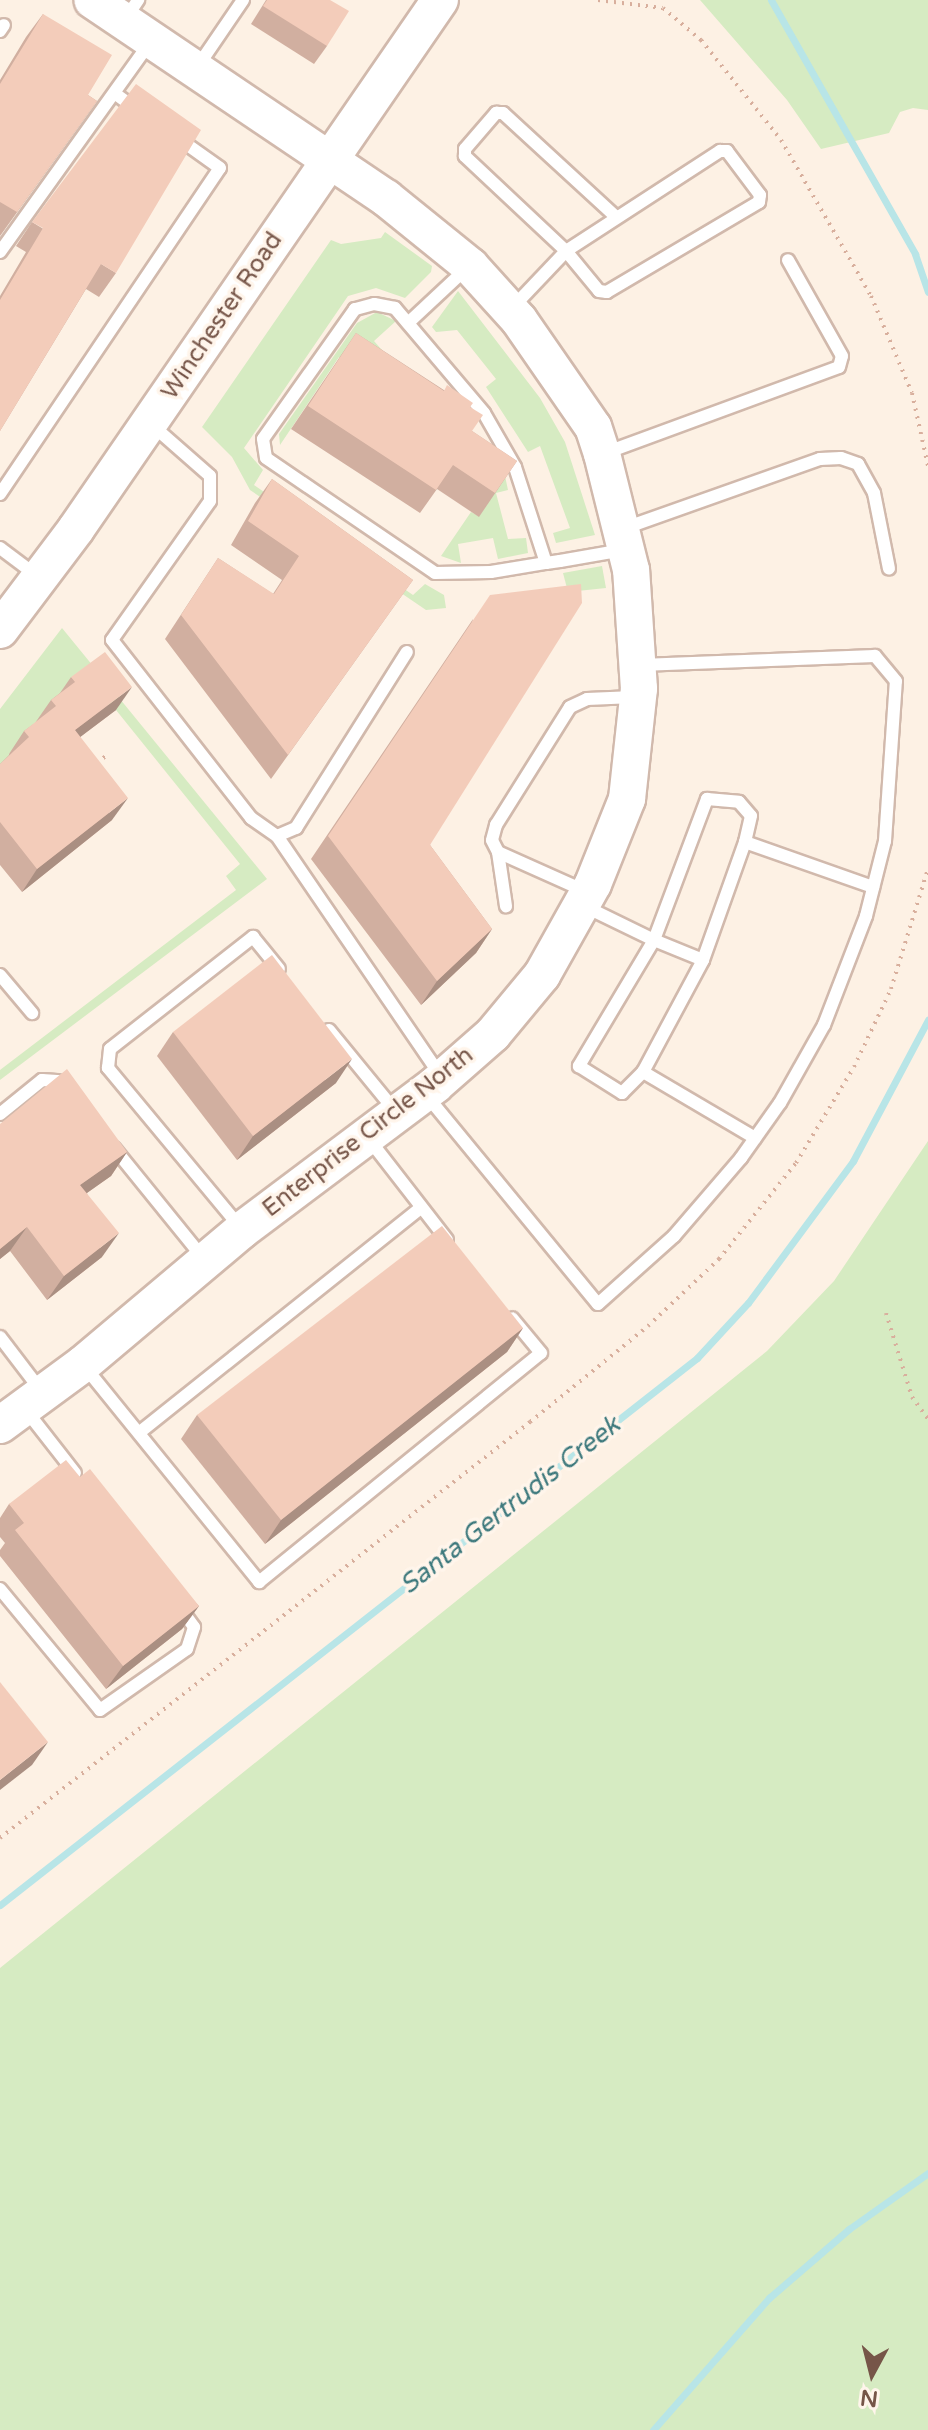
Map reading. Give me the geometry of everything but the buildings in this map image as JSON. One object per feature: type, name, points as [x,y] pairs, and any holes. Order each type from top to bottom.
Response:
[{"type":"street","name":"Enterprise Circle North","points":[[15,1410],[83,1364],[242,1230],[368,1138],[493,1034],[542,975],[584,898],[627,799],[637,681],[624,539],[593,427],[509,310],[470,266],[329,157],[197,69],[139,20],[93,0]]},
{"type":"street","name":"Winchester Road","points":[[0,630],[149,422],[440,0]]},
{"type":"lane","points":[[197,69],[243,0]]},
{"type":"lane","points":[[0,252],[117,95],[139,20]]},
{"type":"lane","points":[[117,95],[143,113]]},
{"type":"lane","points":[[509,310],[566,251],[615,216],[720,151],[727,151],[760,195],[759,202],[607,292],[599,291],[566,251],[465,156],[465,149],[496,113],[503,113],[615,216]]},
{"type":"lane","points":[[0,494],[220,168],[168,131]]},
{"type":"lane","points":[[602,454],[839,367],[842,356],[788,260]]},
{"type":"lane","points":[[408,323],[470,266]]},
{"type":"lane","points":[[546,563],[515,467],[484,413],[408,323],[386,305],[355,309],[263,439],[262,452],[435,573],[478,573],[546,563],[624,539],[820,459],[841,458],[858,464],[874,493],[889,569]]},
{"type":"lane","points":[[149,422],[210,476],[210,501],[112,640],[251,818],[277,836],[422,1095],[598,1304],[674,1236],[755,1138],[824,1025],[873,887],[885,841],[896,681],[875,656],[637,681],[570,707],[496,825],[492,840],[498,852],[506,906]]},
{"type":"lane","points":[[0,548],[39,577]]},
{"type":"lane","points":[[277,836],[296,828],[407,652]]},
{"type":"lane","points":[[707,799],[739,802],[751,816],[745,842],[703,960],[643,1072],[622,1093],[579,1066],[654,940],[707,799]]},
{"type":"lane","points":[[745,842],[873,887]]},
{"type":"lane","points":[[498,852],[654,940],[703,960]]},
{"type":"lane","points":[[242,1230],[108,1068],[110,1049],[253,937],[291,984]]},
{"type":"lane","points":[[0,975],[32,1013]]},
{"type":"lane","points":[[321,1020],[422,1095]]},
{"type":"lane","points":[[643,1072],[755,1138]]},
{"type":"lane","points":[[0,1114],[42,1080],[57,1081],[77,1105]]},
{"type":"lane","points":[[368,1138],[461,1257]]},
{"type":"lane","points":[[108,1140],[205,1260]]},
{"type":"lane","points":[[140,1432],[421,1208]]},
{"type":"lane","points":[[83,1364],[259,1582],[541,1353],[501,1305]]},
{"type":"lane","points":[[0,1337],[15,1410],[80,1480]]},
{"type":"lane","points":[[0,1589],[100,1710],[187,1649],[194,1627],[166,1590]]},
{"type":"path","points":[[598,0],[663,8],[701,40],[781,140],[871,296],[912,393],[928,466]]},
{"type":"path","points":[[85,771],[108,754]]},
{"type":"path","points":[[886,1313],[912,1397],[928,1419]]},
{"type":"green space","points":[[700,0],[928,0],[928,110],[913,108],[900,112],[889,133],[821,149],[787,100]]},
{"type":"green space","points":[[385,232],[432,266],[431,272],[405,298],[376,288],[348,296],[244,448],[263,470],[254,485],[413,595],[425,584],[444,595],[446,608],[426,610],[250,490],[232,457],[202,427],[331,240],[341,244],[381,238]]},
{"type":"green space","points":[[458,291],[540,398],[565,442],[595,535],[556,543],[553,533],[570,528],[540,446],[528,452],[486,387],[496,379],[457,330],[436,332],[432,327]]},
{"type":"green space","points":[[377,312],[396,321],[374,341],[432,407],[339,357],[280,445],[279,434],[357,323]]},
{"type":"green space","points":[[505,476],[508,490],[496,493],[508,539],[526,538],[528,553],[498,559],[493,538],[458,544],[461,563],[441,556],[471,512],[479,516]]},
{"type":"green space","points":[[602,566],[606,588],[568,592],[563,573]]},
{"type":"green space","points":[[62,628],[267,879],[0,1080],[0,1070],[236,890],[226,876],[240,864],[116,710],[40,729],[9,754],[13,760],[0,770],[0,709]]},
{"type":"green space","points":[[928,1141],[928,2430],[0,2430],[0,1968],[767,1351],[834,1281]]},
{"type":"waterway","name":"Santa Gertrudis Creek","points":[[771,0],[915,254],[928,292]]},
{"type":"waterway","name":"Santa Gertrudis Creek","points":[[0,1905],[697,1358],[748,1303],[853,1161],[928,1020]]},
{"type":"waterway","points":[[653,2430],[769,2298],[849,2229],[928,2173]]}]
